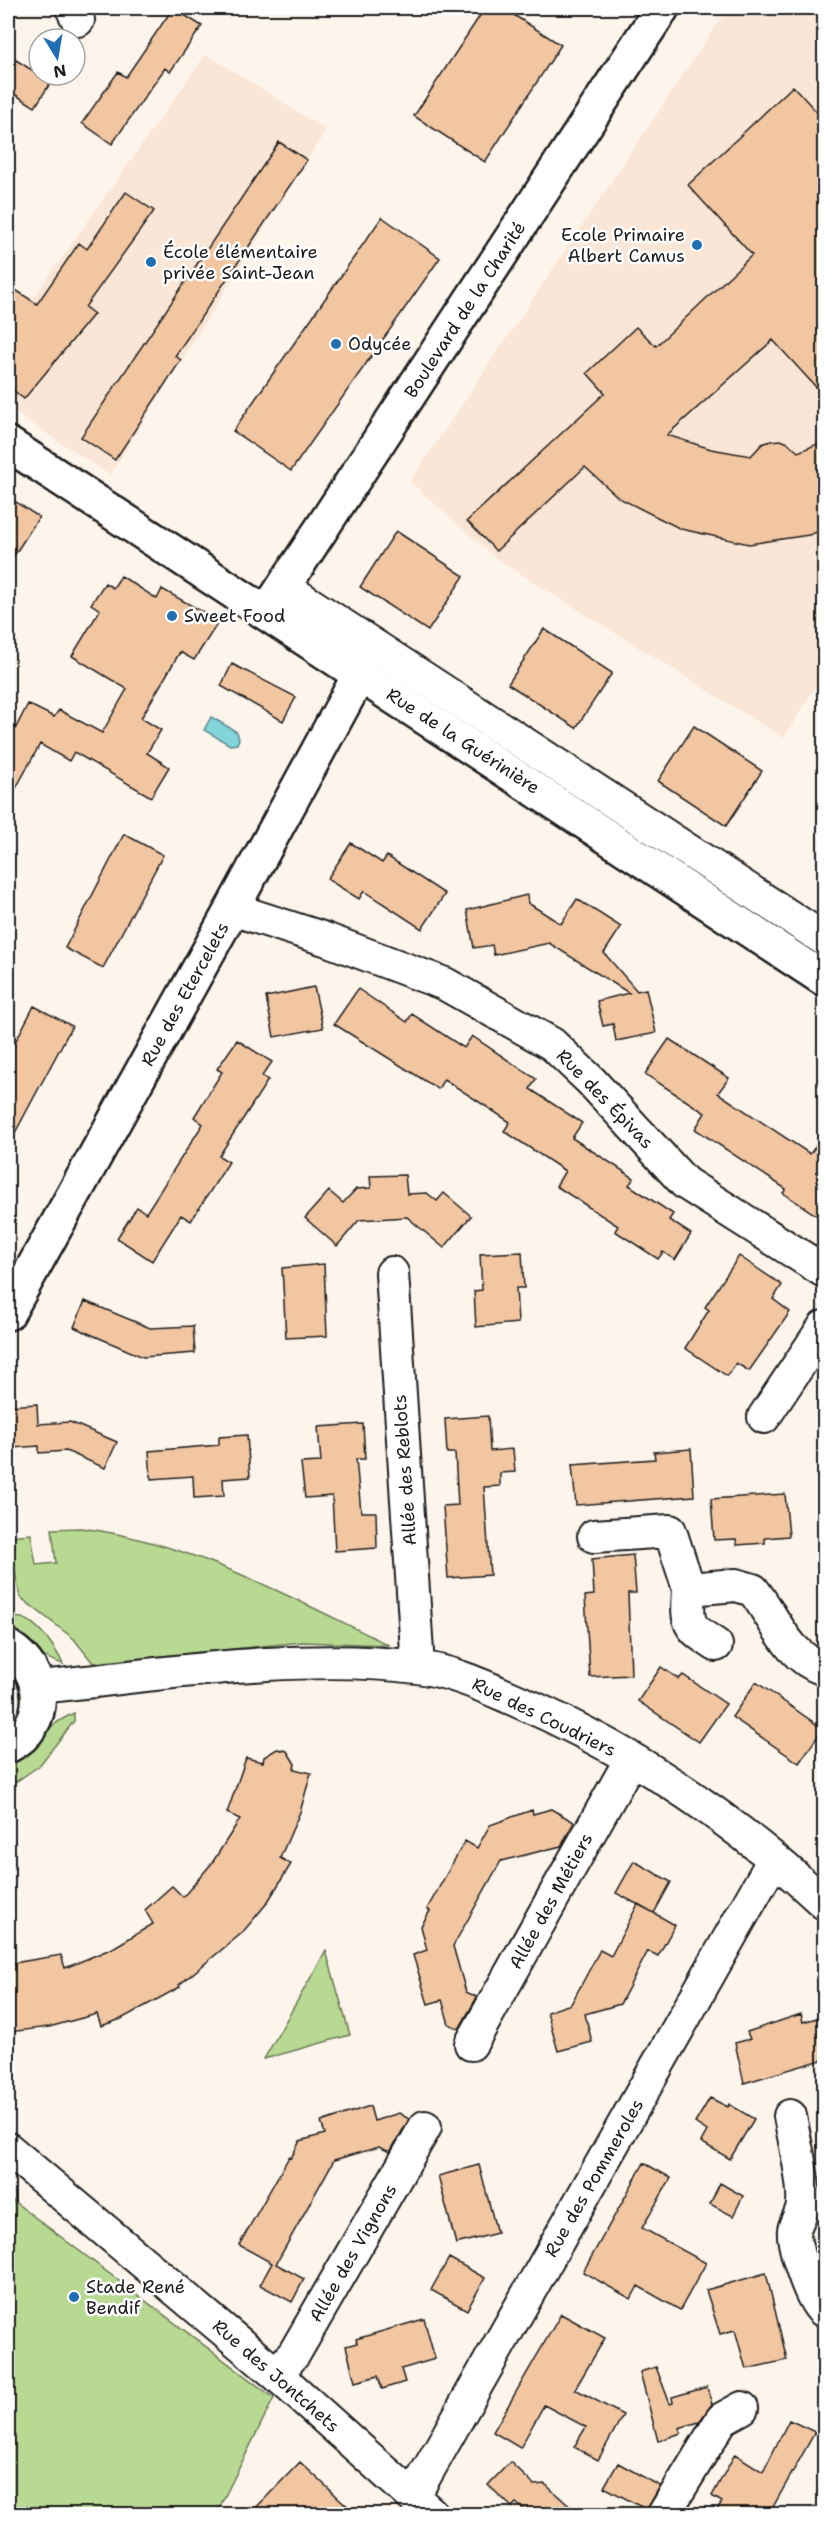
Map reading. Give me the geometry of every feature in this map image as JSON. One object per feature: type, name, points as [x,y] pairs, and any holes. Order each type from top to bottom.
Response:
[{"type":"street","name":"Boulevard de la Charité","points":[[275,600],[662,8]]},
{"type":"street","name":"Rue de la Guérinière","points":[[8,444],[101,505],[275,600],[360,674],[825,979]]},
{"type":"street","points":[[275,600],[825,939]]},
{"type":"street","name":"Rue des Etercelets","points":[[10,1304],[232,909],[360,674]]},
{"type":"street","name":"Rue des Épivas","points":[[232,909],[325,939],[445,984],[552,1044],[591,1081],[685,1183],[825,1271]]},
{"type":"street","name":"Allée des Reblots","points":[[392,1273],[418,1667]]},
{"type":"street","points":[[764,1417],[825,1327]]},
{"type":"street","points":[[594,1536],[670,1531],[689,1589],[688,1620],[694,1631],[716,1646]]},
{"type":"street","points":[[689,1589],[736,1585],[753,1590],[788,1644],[808,1662],[825,1669]]},
{"type":"street","points":[[8,1647],[24,1659],[31,1668],[38,1687],[37,1708],[33,1722],[10,1747]]},
{"type":"street","name":"Rue des Coudriers","points":[[38,1687],[225,1668],[324,1662],[418,1667],[458,1676],[544,1712],[631,1759],[708,1808],[774,1858],[825,1903]]},
{"type":"street","name":"Allée des Métiers","points":[[471,2044],[631,1759]]},
{"type":"street","name":"Rue des Pommeroles","points":[[422,2506],[774,1858]]},
{"type":"street","points":[[790,2116],[803,2204],[794,2229],[794,2240],[813,2296],[820,2309],[825,2311]]},
{"type":"street","name":"Allée des Vignons","points":[[276,2374],[294,2354],[425,2127]]},
{"type":"street","name":"Rue des Jontchets","points":[[8,2150],[276,2374],[422,2506]]},
{"type":"street","points":[[664,2514],[722,2419],[742,2408]]},
{"type":"shaded area","name":"Ecole Primaire Albert Camus","points":[[728,8],[824,8],[824,672],[784,738],[497,559],[410,482]]},
{"type":"shaded area","name":"École élémentaire privée Saint-Jean","points":[[206,54],[326,130],[110,475],[8,408],[8,334]]},
{"type":"green space","points":[[81,1528],[162,1545],[201,1559],[240,1574],[389,1645],[303,1642],[93,1663],[74,1639],[20,1597],[8,1536],[31,1534],[36,1565],[56,1563],[52,1529]]},
{"type":"green space","points":[[8,1618],[22,1618],[35,1625],[51,1644],[63,1664],[30,1648],[17,1635]]},
{"type":"green space","points":[[74,1713],[74,1721],[39,1766],[8,1785],[8,1770],[17,1755],[46,1730]]},
{"type":"green space","points":[[326,1951],[350,2035],[264,2059]]},
{"type":"green space","name":"Stade René Bendif","points":[[8,2197],[274,2398],[216,2514],[8,2514]]},
{"type":"water","points":[[211,717],[237,732],[239,739],[237,744],[230,745],[204,730]]},
{"type":"building","points":[[173,8],[202,26],[170,72],[165,68],[112,144],[82,123],[118,72],[126,77]]},
{"type":"building","points":[[485,8],[503,8],[561,45],[485,162],[414,116]]},
{"type":"building","points":[[8,55],[27,67],[27,87],[48,87],[35,107],[8,90]]},
{"type":"building","points":[[793,86],[825,121],[825,397],[773,340],[667,435],[711,449],[751,456],[762,444],[771,441],[781,440],[798,452],[825,441],[825,529],[809,535],[749,544],[681,529],[619,498],[585,467],[496,551],[467,521],[605,393],[587,373],[636,327],[656,346],[752,255],[688,185]]},
{"type":"building","points":[[279,142],[307,160],[175,356],[181,360],[115,460],[81,437]]},
{"type":"building","points":[[126,192],[154,211],[85,307],[94,314],[24,399],[8,386],[8,285],[37,304],[79,243],[87,249]]},
{"type":"building","name":"Odycée","points":[[382,217],[440,258],[291,471],[233,431]]},
{"type":"building","points":[[8,497],[39,517],[8,565]]},
{"type":"building","points":[[396,531],[464,576],[428,631],[360,587]]},
{"type":"building","points":[[121,576],[157,599],[162,589],[219,621],[194,660],[180,652],[141,718],[161,730],[147,753],[169,767],[151,797],[74,752],[69,761],[40,744],[8,803],[8,743],[28,704],[54,717],[59,710],[102,733],[127,689],[72,656],[100,610],[91,604],[105,583],[113,588]]},
{"type":"building","points":[[544,629],[612,673],[576,728],[508,684]]},
{"type":"building","points":[[232,664],[296,697],[283,721],[221,686]]},
{"type":"building","points":[[694,726],[762,771],[726,826],[658,781]]},
{"type":"building","points":[[124,834],[163,855],[103,968],[65,948]]},
{"type":"building","points":[[351,843],[382,863],[387,856],[445,894],[422,929],[364,891],[359,899],[327,879]]},
{"type":"building","points":[[527,895],[528,903],[561,924],[577,899],[621,927],[604,953],[637,991],[646,989],[656,1033],[616,1041],[613,1024],[603,1026],[597,1001],[629,993],[549,943],[494,955],[492,945],[474,948],[467,910]]},
{"type":"building","points":[[314,987],[323,1028],[274,1037],[266,997]]},
{"type":"building","points":[[358,989],[407,1022],[412,1014],[464,1048],[472,1036],[536,1079],[530,1089],[582,1123],[572,1138],[634,1178],[629,1185],[673,1214],[669,1220],[691,1234],[675,1260],[663,1252],[658,1259],[615,1231],[618,1226],[556,1186],[565,1171],[504,1131],[510,1122],[444,1079],[438,1089],[334,1024]]},
{"type":"building","points":[[34,1006],[72,1026],[8,1146],[8,1056]]},
{"type":"building","points":[[669,1039],[729,1078],[718,1093],[810,1154],[825,1133],[825,1221],[783,1193],[786,1189],[695,1129],[705,1113],[645,1074]]},
{"type":"building","points":[[237,1040],[272,1062],[262,1076],[268,1080],[219,1156],[229,1162],[191,1221],[181,1215],[152,1261],[117,1238],[137,1207],[146,1213],[203,1124],[194,1117],[222,1072],[217,1069]]},
{"type":"building","points":[[405,1175],[407,1194],[427,1193],[437,1201],[444,1193],[471,1216],[444,1248],[407,1217],[359,1220],[337,1246],[305,1218],[329,1191],[343,1203],[356,1189],[371,1188],[370,1176]]},
{"type":"building","points":[[522,1252],[524,1288],[516,1288],[518,1323],[476,1327],[474,1291],[482,1290],[480,1254]]},
{"type":"building","points":[[739,1256],[782,1285],[773,1299],[790,1312],[749,1371],[736,1363],[727,1376],[685,1348],[709,1310],[705,1307]]},
{"type":"building","points":[[324,1264],[327,1336],[286,1338],[282,1268]]},
{"type":"building","points":[[85,1301],[150,1328],[193,1326],[195,1353],[143,1357],[74,1327]]},
{"type":"building","points":[[37,1404],[38,1424],[70,1422],[117,1442],[105,1468],[66,1451],[39,1453],[39,1446],[12,1448],[8,1406]]},
{"type":"building","points":[[488,1416],[490,1451],[513,1449],[515,1472],[500,1473],[500,1486],[484,1487],[490,1575],[448,1578],[443,1506],[458,1505],[455,1453],[447,1453],[445,1419]]},
{"type":"building","points":[[363,1424],[365,1459],[356,1459],[361,1512],[376,1512],[377,1548],[335,1551],[332,1496],[305,1498],[301,1463],[321,1462],[318,1427]]},
{"type":"building","points":[[247,1435],[250,1477],[223,1479],[224,1496],[194,1498],[193,1476],[151,1479],[149,1451],[219,1445],[219,1437]]},
{"type":"building","points":[[691,1449],[694,1496],[576,1505],[572,1465],[655,1459],[654,1452]]},
{"type":"building","points":[[785,1494],[789,1536],[765,1538],[765,1543],[737,1545],[736,1539],[714,1540],[711,1499]]},
{"type":"building","points":[[633,1555],[636,1593],[628,1593],[631,1675],[590,1677],[585,1596],[594,1595],[592,1559]]},
{"type":"building","points":[[661,1667],[679,1679],[683,1675],[726,1704],[699,1742],[638,1701]]},
{"type":"building","points":[[756,1682],[823,1729],[799,1763],[732,1717]]},
{"type":"building","points":[[277,1749],[287,1751],[295,1764],[294,1769],[311,1773],[300,1812],[280,1858],[291,1864],[267,1903],[242,1933],[179,1985],[180,1987],[121,2019],[101,2026],[97,2014],[49,2027],[9,2032],[8,1964],[61,1955],[65,1968],[113,1948],[153,1924],[145,1910],[172,1886],[183,1897],[212,1863],[240,1819],[227,1813],[246,1758],[263,1762],[264,1757]]},
{"type":"building","points":[[551,1809],[574,1822],[561,1846],[501,1861],[453,1946],[466,1992],[477,1997],[459,2029],[449,2024],[442,2000],[428,2004],[413,1955],[427,1950],[421,1926],[430,1911],[427,1909],[465,1841],[477,1848],[490,1825],[532,1810],[533,1814]]},
{"type":"building","points":[[634,1861],[671,1882],[654,1913],[616,1893]]},
{"type":"building","points":[[638,1904],[675,1925],[658,1956],[648,1951],[620,2004],[585,2014],[592,2042],[558,2051],[547,2012],[571,2004],[600,1950],[611,1956]]},
{"type":"building","points":[[801,2014],[803,2022],[817,2018],[825,2042],[825,2059],[744,2083],[735,2043],[750,2039],[747,2032]]},
{"type":"building","points":[[710,2098],[728,2107],[729,2104],[754,2119],[730,2159],[701,2142],[707,2131],[695,2123]]},
{"type":"building","points":[[370,2106],[374,2121],[399,2113],[409,2119],[390,2152],[379,2147],[334,2160],[276,2264],[304,2279],[292,2302],[260,2285],[272,2263],[239,2245],[300,2141],[325,2134],[321,2122]]},
{"type":"building","points":[[644,2163],[671,2178],[642,2228],[706,2263],[680,2310],[638,2286],[631,2299],[583,2272]]},
{"type":"building","points":[[479,2165],[497,2233],[456,2244],[438,2176]]},
{"type":"building","points":[[720,2183],[743,2196],[733,2216],[710,2204]]},
{"type":"building","points":[[449,2258],[485,2278],[467,2310],[431,2290]]},
{"type":"building","points":[[766,2273],[787,2360],[746,2369],[735,2330],[720,2334],[706,2290]]},
{"type":"building","points":[[561,2314],[605,2338],[575,2389],[623,2415],[598,2460],[574,2447],[586,2427],[544,2405],[520,2448],[493,2432]]},
{"type":"building","points":[[424,2319],[435,2359],[401,2369],[405,2382],[382,2389],[378,2376],[355,2382],[346,2346],[357,2343],[356,2339]]},
{"type":"building","points":[[656,2367],[670,2404],[673,2403],[672,2397],[707,2387],[712,2404],[699,2422],[679,2428],[681,2433],[658,2441],[640,2372]]},
{"type":"building","points":[[789,2420],[815,2432],[769,2514],[714,2514],[722,2502],[712,2496],[735,2454],[763,2472]]},
{"type":"building","points":[[300,2462],[356,2514],[250,2514]]},
{"type":"building","points":[[510,2462],[534,2485],[545,2484],[578,2514],[530,2514],[516,2503],[512,2507],[488,2485]]},
{"type":"building","points":[[618,2463],[660,2486],[647,2510],[604,2487]]},
{"type":"place","name":"Ecole Primaire Albert Camus","points":[[697,245]]},
{"type":"place","name":"École élémentaire privée Saint-Jean","points":[[151,262]]},
{"type":"place","name":"Odycée","points":[[336,344]]},
{"type":"place","name":"Sweet Food","points":[[172,616]]},
{"type":"place","name":"Stade René Bendif","points":[[74,2297]]}]
